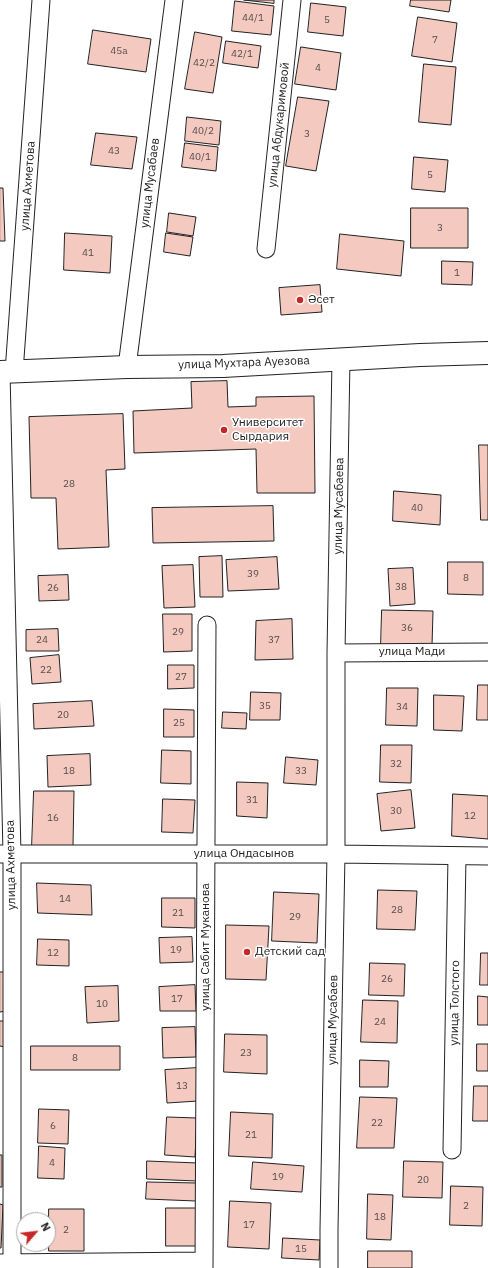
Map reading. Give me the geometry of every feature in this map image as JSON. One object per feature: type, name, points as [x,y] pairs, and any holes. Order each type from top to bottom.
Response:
[{"type":"main road","name":"улица Мухтара Ауезова","points":[[5,372],[127,367],[223,366],[420,355],[488,353]]},
{"type":"street","name":"улица Ахметова","points":[[6,1262],[5,372],[42,0]]},
{"type":"street","name":"улица Мусабаев","points":[[127,367],[174,0]]},
{"type":"street","name":"улица Абдукаримовой","points":[[266,249],[292,0]]},
{"type":"street","name":"улица Мусабаева","points":[[336,653],[341,360]]},
{"type":"street","name":"улица Сабит Муканова","points":[[204,1265],[207,625]]},
{"type":"street","name":"улица Мади","points":[[336,653],[488,652]]},
{"type":"street","name":"улица Мусабаев","points":[[329,1268],[336,854],[336,653]]},
{"type":"street","name":"улица Ондасынов","points":[[6,854],[336,854],[488,856]]},
{"type":"street","name":"улица Толстого","points":[[452,1150],[457,856]]},
{"type":"street","points":[[6,1262],[204,1265]]},
{"type":"building","points":[[244,0],[274,0],[274,3]]},
{"type":"building","points":[[411,0],[451,0],[449,12],[410,6]]},
{"type":"building","points":[[235,1],[274,6],[271,35],[232,31]]},
{"type":"building","points":[[311,3],[346,7],[343,36],[308,32]]},
{"type":"building","points":[[418,17],[457,23],[452,62],[412,56]]},
{"type":"building","points":[[93,30],[151,39],[146,72],[88,64]]},
{"type":"building","points":[[195,32],[222,37],[213,93],[185,89]]},
{"type":"building","points":[[226,41],[261,46],[258,68],[223,63]]},
{"type":"building","points":[[301,47],[341,53],[336,90],[295,84]]},
{"type":"building","points":[[424,64],[456,67],[451,125],[419,122]]},
{"type":"building","points":[[298,97],[329,101],[316,171],[286,166]]},
{"type":"building","points":[[187,117],[221,121],[219,145],[185,141]]},
{"type":"building","points":[[96,133],[137,137],[132,169],[91,165]]},
{"type":"building","points":[[185,143],[218,147],[216,171],[182,167]]},
{"type":"building","points":[[414,157],[448,160],[445,192],[412,189]]},
{"type":"building","points":[[0,188],[3,188],[5,241],[0,241]]},
{"type":"building","points":[[411,208],[468,208],[468,248],[411,248]]},
{"type":"building","points":[[169,213],[196,217],[193,236],[167,232]]},
{"type":"building","points":[[65,233],[112,236],[110,273],[64,270]]},
{"type":"building","points":[[166,233],[193,237],[190,256],[164,252]]},
{"type":"building","points":[[340,234],[404,241],[401,276],[337,269]]},
{"type":"building","points":[[442,261],[473,262],[472,285],[442,284]]},
{"type":"building","name":"Әсет","points":[[320,285],[322,312],[281,315],[279,288]]},
{"type":"building","name":"Университет Сырдария","points":[[227,381],[228,407],[256,406],[256,397],[314,396],[315,493],[257,493],[256,449],[134,453],[133,411],[192,408],[191,382]]},
{"type":"building","points":[[123,414],[125,469],[106,470],[109,547],[58,549],[56,498],[31,498],[29,417]]},
{"type":"building","points":[[479,445],[488,445],[488,520],[481,520]]},
{"type":"building","points":[[394,491],[441,495],[440,525],[393,521]]},
{"type":"building","points":[[273,506],[274,541],[153,543],[152,508]]},
{"type":"building","points":[[222,556],[223,597],[200,597],[199,557]]},
{"type":"building","points":[[277,557],[279,589],[228,591],[226,560]]},
{"type":"building","points":[[448,562],[483,562],[483,595],[448,594]]},
{"type":"building","points":[[193,565],[195,607],[164,608],[162,566]]},
{"type":"building","points":[[413,568],[415,604],[390,606],[388,569]]},
{"type":"building","points":[[68,575],[69,600],[39,601],[38,576]]},
{"type":"building","points":[[382,610],[433,611],[432,646],[381,645]]},
{"type":"building","points":[[163,614],[192,614],[192,651],[164,652]]},
{"type":"building","points":[[292,619],[293,659],[255,660],[256,621]]},
{"type":"building","points":[[58,629],[59,651],[26,651],[26,630]]},
{"type":"building","points":[[59,655],[61,682],[32,684],[30,658]]},
{"type":"building","points":[[168,665],[194,665],[194,688],[168,689]]},
{"type":"building","points":[[478,685],[488,685],[488,720],[477,720]]},
{"type":"building","points":[[387,688],[418,688],[417,726],[386,725]]},
{"type":"building","points":[[251,692],[281,693],[280,720],[250,720]]},
{"type":"building","points":[[434,695],[464,696],[462,731],[434,730]]},
{"type":"building","points":[[92,701],[94,726],[34,729],[33,704]]},
{"type":"building","points":[[164,709],[194,710],[194,737],[164,737]]},
{"type":"building","points":[[223,712],[247,713],[246,729],[222,728]]},
{"type":"building","points":[[381,745],[412,745],[411,783],[380,782]]},
{"type":"building","points":[[162,750],[191,751],[191,784],[161,783]]},
{"type":"building","points":[[90,754],[91,785],[48,787],[47,756]]},
{"type":"building","points":[[286,757],[318,760],[316,785],[284,783]]},
{"type":"building","points":[[237,782],[268,783],[267,818],[237,816]]},
{"type":"building","points":[[411,790],[415,828],[381,831],[377,794]]},
{"type":"building","points":[[34,791],[74,791],[73,846],[32,846]]},
{"type":"building","points":[[453,794],[488,796],[488,839],[452,836]]},
{"type":"building","points":[[163,799],[195,800],[193,833],[162,832]]},
{"type":"building","points":[[37,883],[91,885],[92,915],[38,913]]},
{"type":"building","points":[[378,890],[417,891],[415,930],[377,929]]},
{"type":"building","points":[[274,892],[319,894],[317,943],[272,941]]},
{"type":"building","points":[[162,898],[195,898],[195,928],[162,927]]},
{"type":"building","name":"Детский сад","points":[[226,925],[269,926],[266,980],[226,979]]},
{"type":"building","points":[[192,937],[193,962],[160,963],[159,938]]},
{"type":"building","points":[[38,939],[69,940],[69,966],[37,965]]},
{"type":"building","points":[[481,953],[488,953],[488,985],[480,985]]},
{"type":"building","points":[[370,963],[405,964],[404,996],[369,995]]},
{"type":"building","points":[[0,972],[5,972],[6,1011],[0,1012]]},
{"type":"building","points":[[195,985],[196,1011],[160,1011],[159,987]]},
{"type":"building","points":[[118,986],[119,1021],[87,1023],[85,987]]},
{"type":"building","points":[[478,996],[488,997],[488,1025],[478,1025]]},
{"type":"building","points":[[363,1000],[398,1001],[397,1043],[361,1042]]},
{"type":"building","points":[[0,1021],[5,1021],[5,1047],[0,1046]]},
{"type":"building","points":[[195,1027],[196,1057],[163,1058],[162,1028]]},
{"type":"building","points":[[225,1034],[267,1035],[267,1074],[224,1072]]},
{"type":"building","points":[[477,1044],[488,1044],[488,1071],[477,1071]]},
{"type":"building","points":[[31,1046],[120,1046],[120,1070],[31,1070]]},
{"type":"building","points":[[360,1060],[389,1061],[388,1087],[360,1087]]},
{"type":"building","points":[[197,1068],[198,1101],[167,1103],[165,1070]]},
{"type":"building","points":[[474,1086],[488,1086],[488,1121],[473,1121]]},
{"type":"building","points":[[360,1097],[397,1098],[394,1148],[357,1148]]},
{"type":"building","points":[[39,1109],[69,1110],[68,1144],[38,1143]]},
{"type":"building","points":[[231,1112],[273,1114],[272,1158],[229,1156]]},
{"type":"building","points":[[167,1117],[197,1118],[195,1157],[165,1155]]},
{"type":"building","points":[[39,1146],[65,1148],[64,1179],[38,1178]]},
{"type":"building","points":[[0,1155],[2,1155],[2,1187],[0,1187]]},
{"type":"building","points":[[147,1161],[198,1163],[197,1181],[147,1179]]},
{"type":"building","points":[[404,1161],[443,1162],[442,1198],[403,1197]]},
{"type":"building","points":[[253,1162],[304,1166],[302,1192],[251,1189]]},
{"type":"building","points":[[147,1182],[197,1183],[196,1201],[146,1199]]},
{"type":"building","points":[[451,1186],[483,1187],[482,1226],[450,1225]]},
{"type":"building","points":[[368,1194],[393,1195],[391,1240],[367,1239]]},
{"type":"building","points":[[230,1201],[271,1203],[269,1249],[228,1247]]},
{"type":"building","points":[[0,1204],[3,1205],[1,1248],[0,1248]]},
{"type":"building","points":[[166,1208],[197,1208],[197,1246],[166,1246]]},
{"type":"building","points":[[49,1209],[84,1209],[84,1251],[56,1251],[56,1212],[49,1212]]},
{"type":"building","points":[[283,1238],[320,1240],[319,1260],[282,1258]]},
{"type":"building","points":[[368,1251],[412,1251],[412,1268],[368,1268]]},
{"type":"place","name":"Әсет","points":[[300,300]]},
{"type":"place","name":"Университет Сырдария","points":[[224,430]]},
{"type":"place","name":"Детский сад","points":[[247,952]]}]
